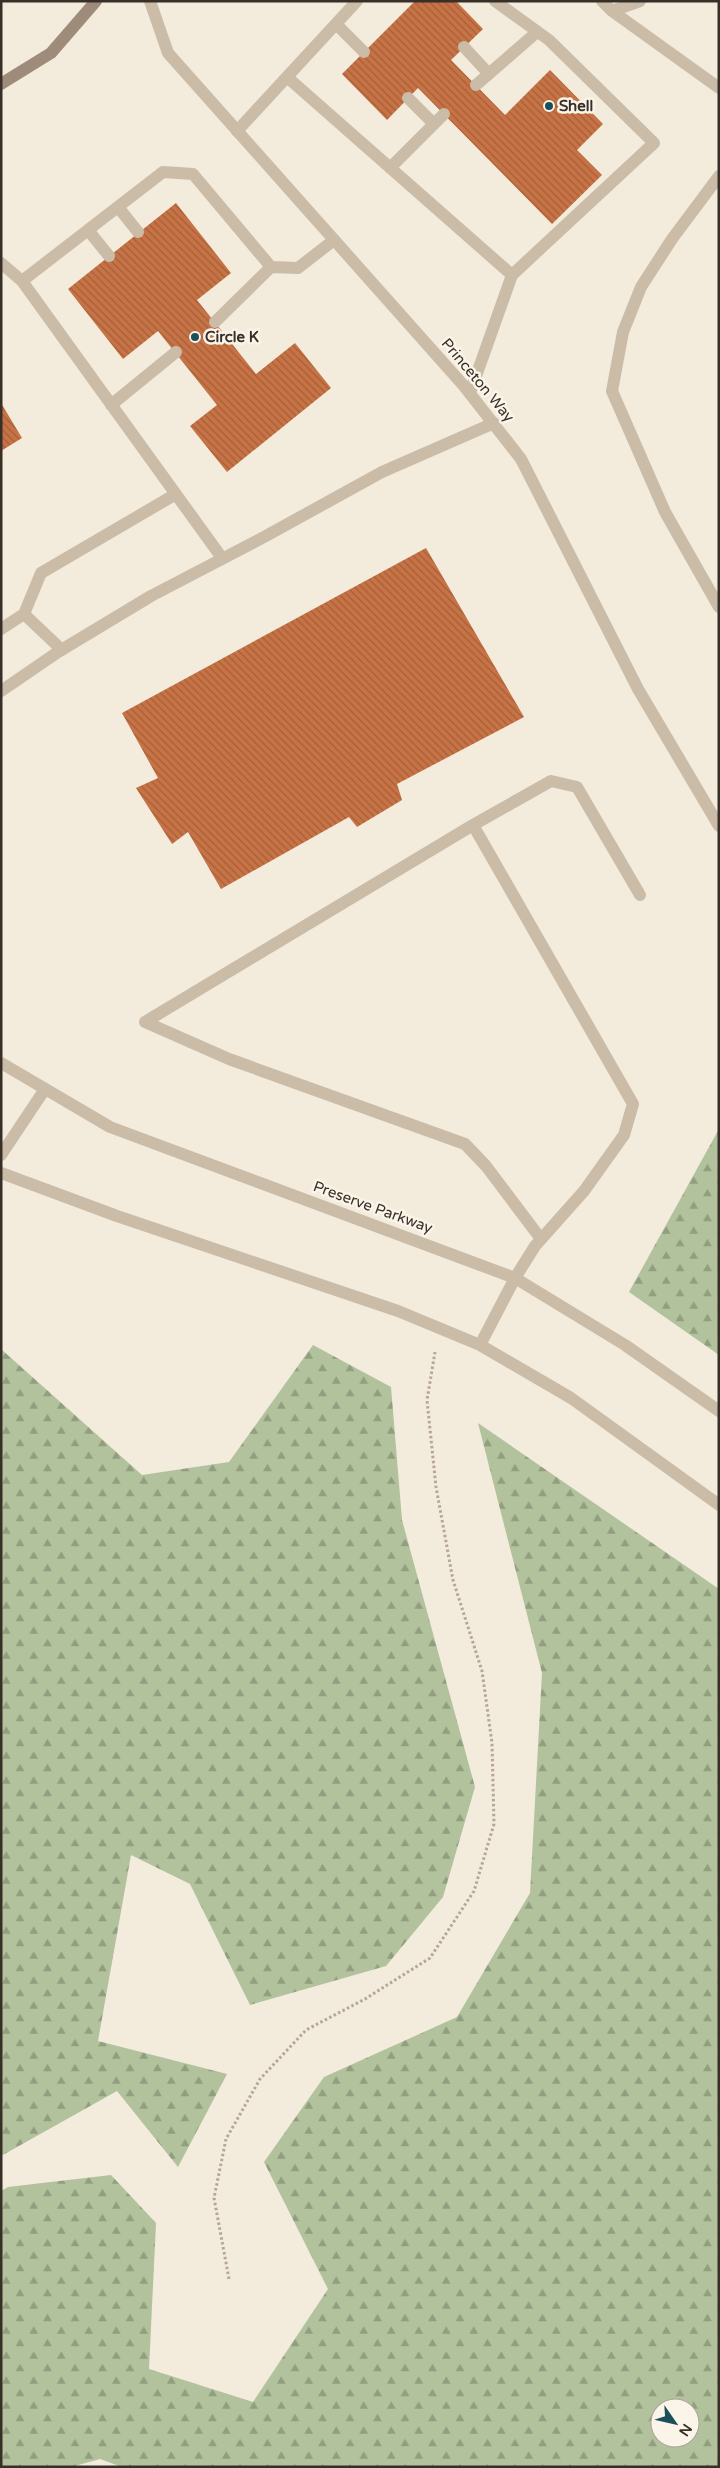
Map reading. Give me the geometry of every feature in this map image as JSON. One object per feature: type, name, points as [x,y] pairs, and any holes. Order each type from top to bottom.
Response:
[{"type":"main road","points":[[1,84],[51,53],[96,1]]},
{"type":"street","name":"Princeton Way","points":[[150,1],[168,53],[470,393],[521,459],[638,689],[719,826]]},
{"type":"street","points":[[237,131],[357,1]]},
{"type":"street","points":[[470,393],[512,275],[654,142],[549,40],[495,1]]},
{"type":"street","points":[[602,1],[612,11],[719,88]]},
{"type":"street","points":[[612,11],[640,1]]},
{"type":"street","points":[[336,24],[364,52]]},
{"type":"street","points":[[476,85],[537,32]]},
{"type":"street","points":[[464,47],[489,74]]},
{"type":"street","points":[[287,77],[512,275]]},
{"type":"street","points":[[408,98],[434,124]]},
{"type":"street","points":[[390,168],[444,114]]},
{"type":"street","points":[[22,281],[163,172],[193,174],[271,267]]},
{"type":"street","points":[[719,176],[672,239],[641,287],[623,332],[612,391],[664,512],[719,607]]},
{"type":"street","points":[[118,206],[138,232]]},
{"type":"street","points":[[88,230],[109,256]]},
{"type":"street","points":[[215,322],[271,267],[298,268],[334,240]]},
{"type":"street","points":[[1,262],[22,281],[222,558]]},
{"type":"street","points":[[111,405],[176,352]]},
{"type":"street","points":[[1,691],[62,650],[151,596],[382,472],[494,423]]},
{"type":"street","points":[[1,629],[24,614],[41,572],[176,494]]},
{"type":"street","points":[[24,614],[62,650]]},
{"type":"street","points":[[541,1239],[486,1166],[465,1144],[229,1059],[145,1022],[473,824],[551,781],[577,787],[640,895]]},
{"type":"street","points":[[473,824],[633,1104],[624,1135],[584,1191],[541,1239],[516,1278],[480,1345]]},
{"type":"street","name":"Preserve Parkway","points":[[1,1063],[110,1127],[516,1278],[625,1346],[719,1411]]},
{"type":"street","points":[[1,1155],[45,1089]]},
{"type":"street","points":[[1,1173],[118,1216],[439,1327],[480,1345],[571,1398],[719,1506]]},
{"type":"path","points":[[229,2279],[214,2198],[226,2139],[260,2079],[306,2030],[365,1999],[430,1958],[474,1891],[494,1824],[492,1743],[482,1670],[453,1580],[436,1487],[427,1400],[439,1327]]},
{"type":"green space","points":[[719,1129],[719,1355],[629,1292]]},
{"type":"green space","points":[[313,1345],[391,1387],[402,1520],[475,1787],[443,1897],[386,1966],[250,2005],[190,1884],[131,1855],[98,2041],[227,2074],[178,2167],[117,2091],[1,2156],[1,1349],[142,1475],[229,1462]]},
{"type":"green space","points":[[478,1423],[719,1589],[719,2467],[122,2467],[100,2459],[71,2467],[1,2467],[1,2191],[8,2187],[111,2175],[156,2223],[149,2369],[253,2402],[328,2289],[264,2162],[324,2077],[457,2017],[530,1893],[542,1673]]},
{"type":"building","name":"Shell","points":[[415,1],[456,1],[483,29],[451,60],[505,115],[550,70],[603,124],[577,150],[602,175],[552,224],[418,88],[387,120],[342,74]]},
{"type":"building","name":"Circle K","points":[[176,203],[231,273],[197,300],[256,374],[295,343],[331,388],[227,472],[190,426],[217,405],[158,331],[123,359],[68,289]]},
{"type":"building","points":[[1,403],[22,438],[1,451]]},
{"type":"building","points":[[426,548],[524,717],[397,784],[402,800],[357,827],[349,817],[221,889],[188,832],[172,844],[136,788],[158,778],[122,713]]},
{"type":"place","name":"Shell","points":[[549,106]]},
{"type":"place","name":"Circle K","points":[[195,337]]}]
